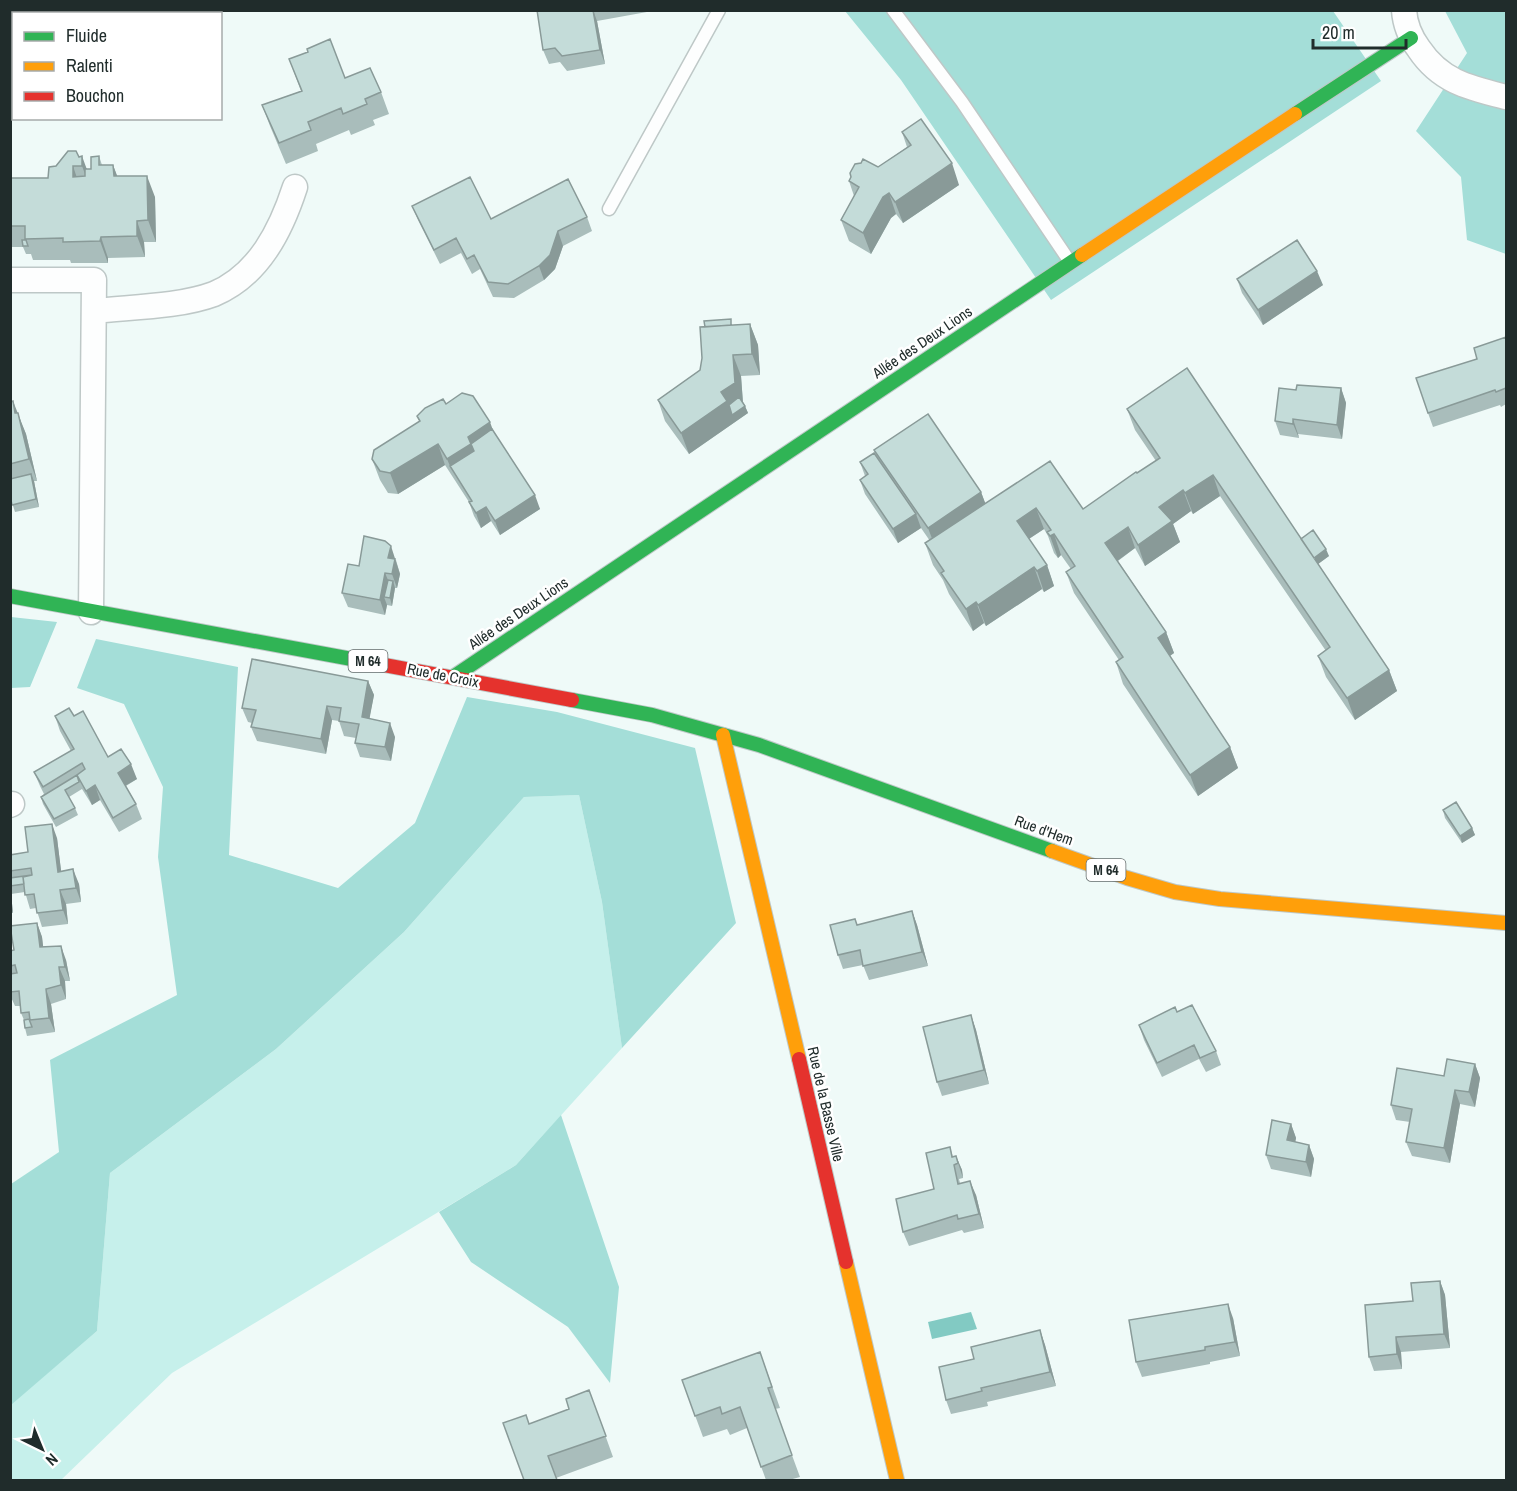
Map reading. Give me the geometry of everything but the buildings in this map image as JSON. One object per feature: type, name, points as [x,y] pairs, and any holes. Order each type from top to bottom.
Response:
[{"type":"street","points":[[1404,10],[1404,19],[1411,38],[1435,70],[1469,88],[1506,97]]},
{"type":"street","name":"Allée des Deux Lions","points":[[453,676],[1071,262],[1411,38]]},
{"type":"street","points":[[95,311],[196,299],[215,293],[231,284],[261,257],[273,242],[285,219],[296,187]]},
{"type":"street","points":[[10,280],[94,280],[91,612]]},
{"type":"street","name":"Rue de Croix","points":[[10,596],[453,676],[652,715],[723,735]]},
{"type":"street","name":"Rue d'Hem","points":[[723,735],[1126,878],[1175,892],[1220,899],[1506,923]]},
{"type":"street","name":"Rue de la Basse Ville","points":[[723,735],[897,1480]]},
{"type":"lane","points":[[609,209],[718,10]]},
{"type":"lane","points":[[892,10],[962,102],[1071,262]]},
{"type":"shaded area","points":[[845,11],[1333,11],[1381,81],[1051,300],[901,80]]},
{"type":"shaded area","points":[[1445,11],[1506,11],[1506,254],[1467,240],[1461,177],[1416,131],[1467,53]]},
{"type":"shaded area","points":[[11,617],[57,622],[30,687],[11,688]]},
{"type":"shaded area","points":[[96,639],[238,667],[229,855],[338,888],[415,823],[467,697],[557,712],[695,748],[736,923],[622,1048],[602,902],[579,795],[524,797],[404,932],[276,1049],[110,1173],[97,1331],[11,1405],[11,1184],[59,1152],[50,1060],[177,995],[158,857],[163,787],[124,704],[77,688]]},
{"type":"shaded area","points":[[579,795],[602,902],[622,1048],[516,1165],[172,1373],[61,1480],[11,1480],[10,1405],[97,1331],[110,1173],[276,1049],[404,932],[524,797]]},
{"type":"shaded area","points":[[561,1115],[619,1287],[610,1383],[568,1327],[471,1262],[439,1212],[516,1165]]},
{"type":"shaded area","points":[[971,1312],[977,1329],[932,1339],[928,1322]]},
{"type":"traffic: fast","points":[[1295,114],[1411,38]]},
{"type":"traffic: fast","points":[[453,677],[1082,255]]},
{"type":"traffic: fast","points":[[10,596],[368,662]]},
{"type":"traffic: fast","points":[[572,700],[652,715],[759,745],[1052,851]]},
{"type":"traffic: slow","points":[[1082,255],[1295,114]]},
{"type":"traffic: slow","points":[[723,735],[799,1059]]},
{"type":"traffic: slow","points":[[1052,851],[1127,878],[1175,892],[1220,899],[1506,923]]},
{"type":"traffic: slow","points":[[846,1262],[897,1480]]},
{"type":"traffic: jam","points":[[368,662],[572,700]]},
{"type":"traffic: jam","points":[[799,1059],[846,1262]]}]
